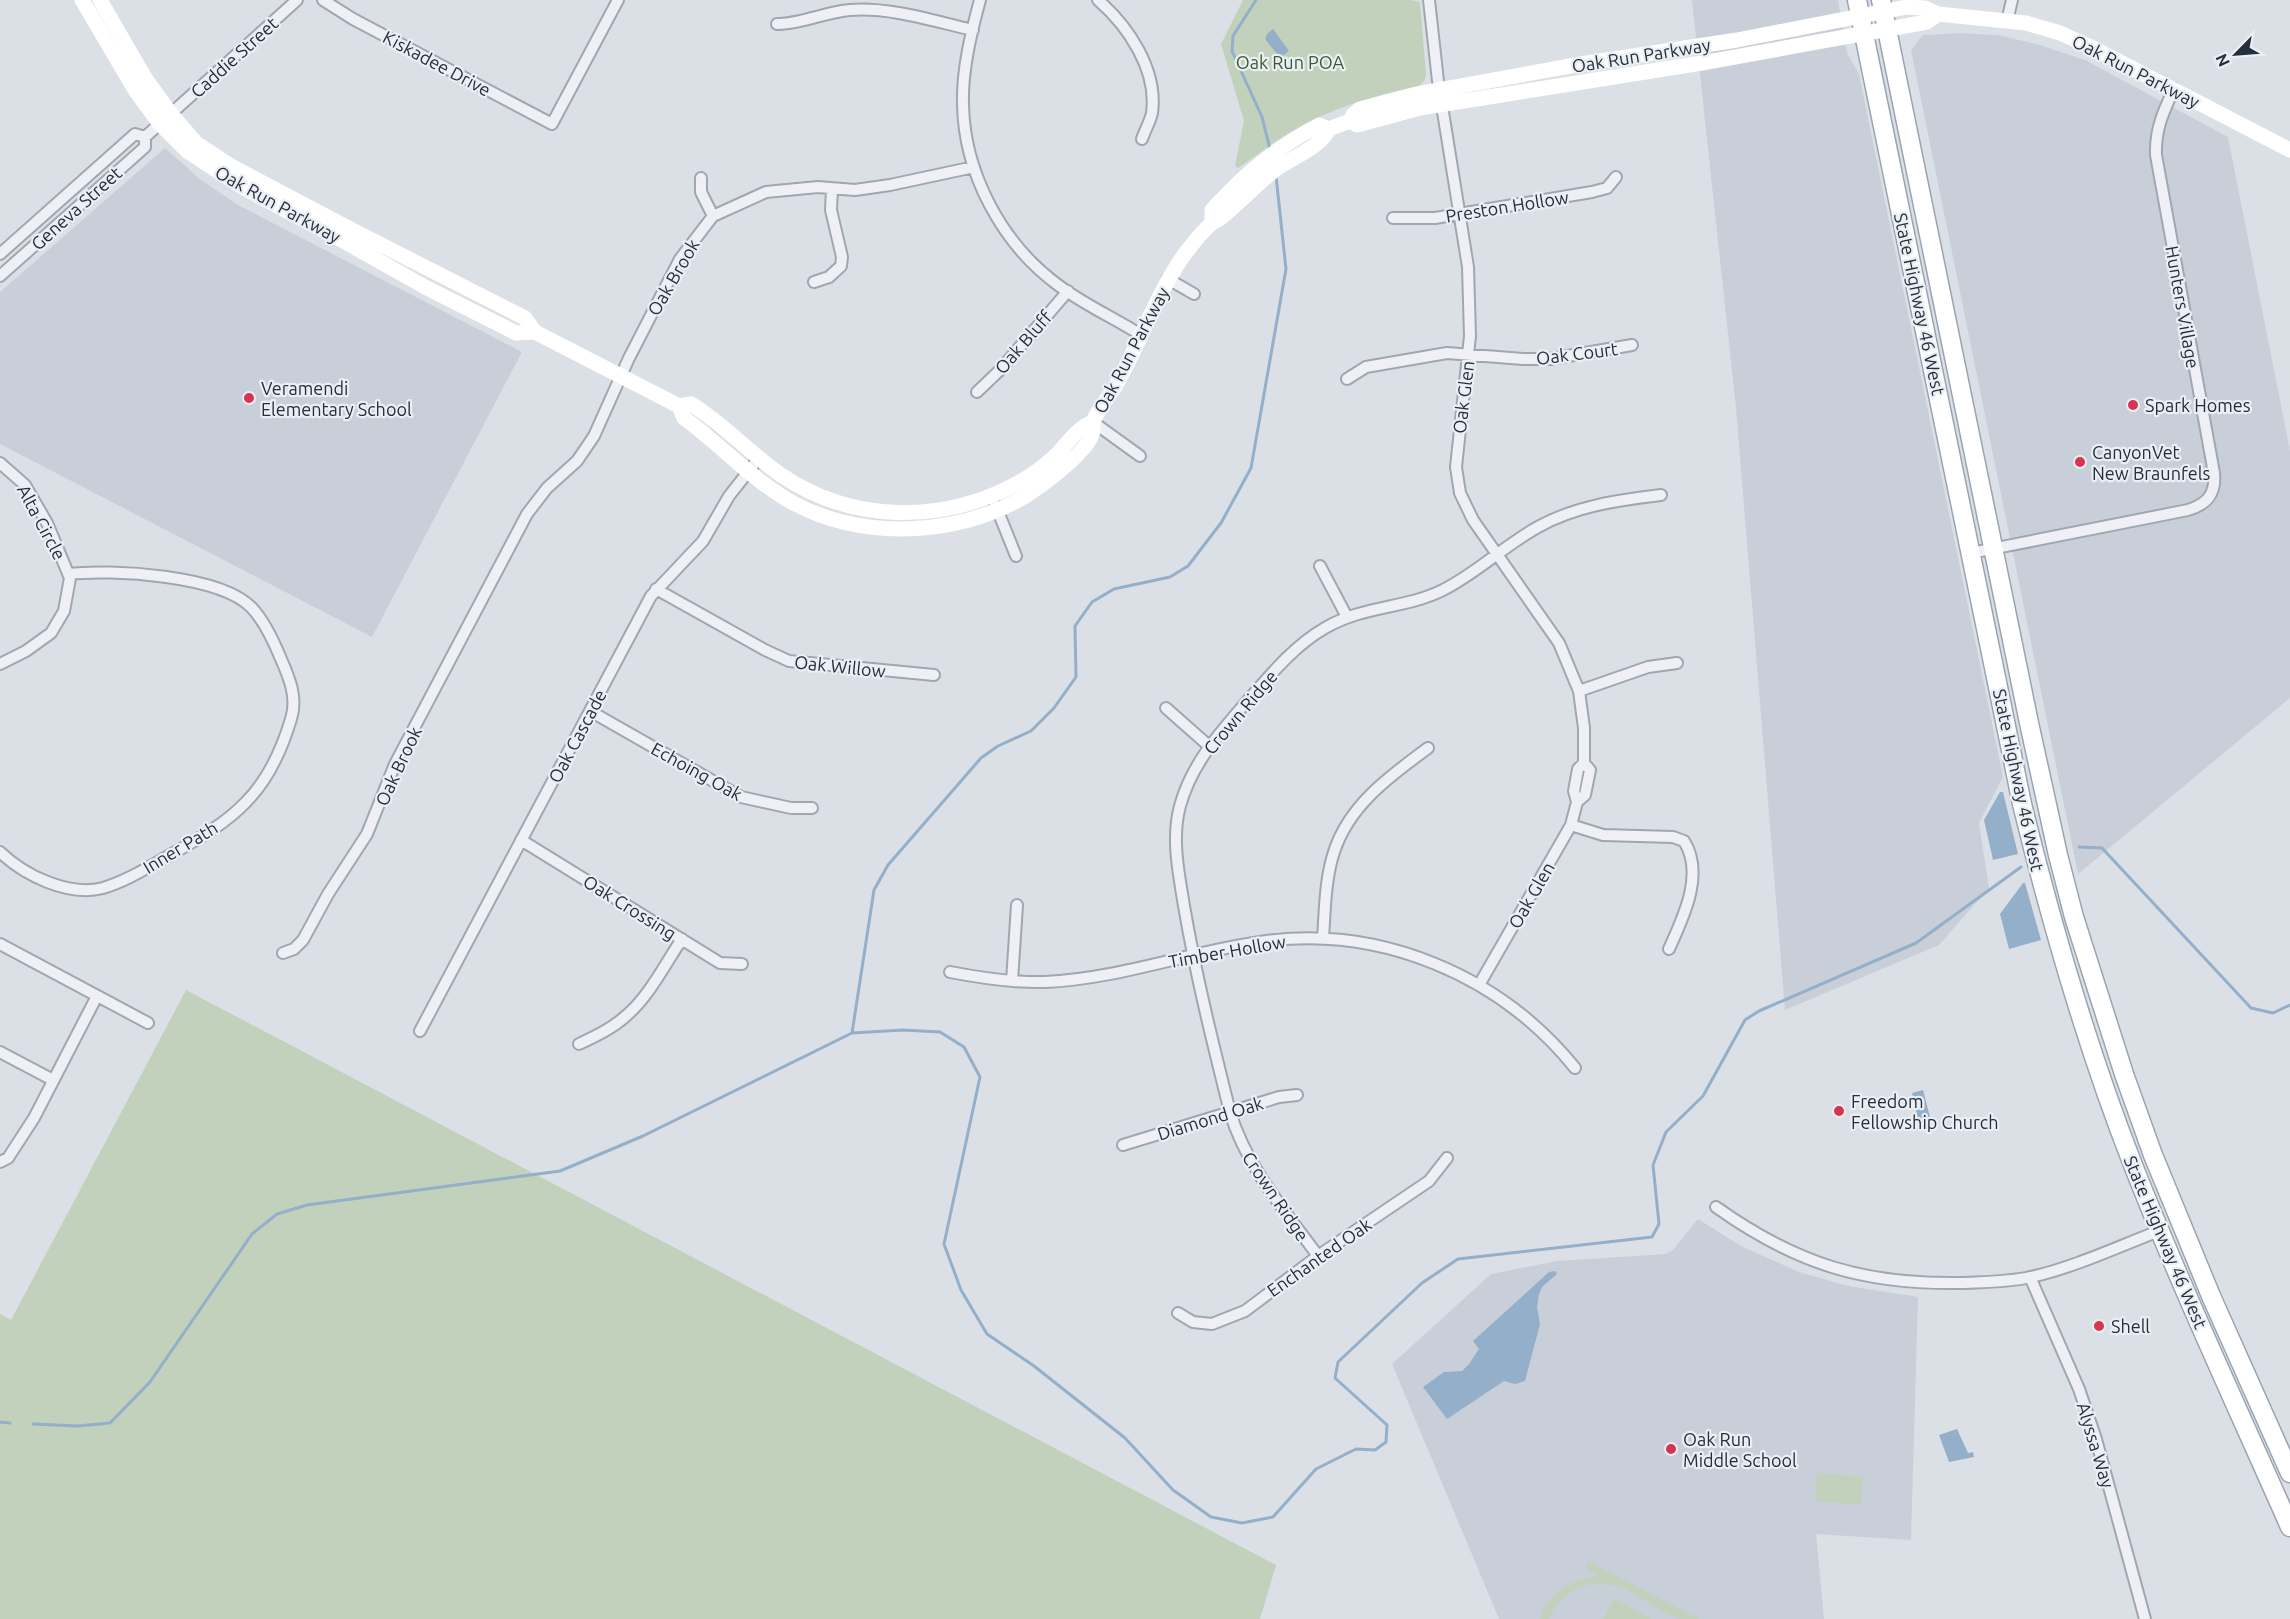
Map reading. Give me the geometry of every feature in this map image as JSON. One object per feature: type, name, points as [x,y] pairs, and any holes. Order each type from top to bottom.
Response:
[{"type":"main road","name":"State Highway 46 West","points":[[1884,13],[2043,786],[2074,917],[2138,1114],[2211,1296],[2290,1473]]},
{"type":"main road","name":"State Highway 46 West","points":[[1861,16],[2022,804],[2052,923],[2101,1076],[2159,1231],[2290,1527]]},
{"type":"main road","points":[[2159,1231],[2168,1232],[2175,1239],[2187,1266],[2211,1296]]},
{"type":"street","name":"Oak Run Parkway","points":[[82,0],[135,90],[196,143],[231,166],[349,236],[525,318],[536,332],[621,377],[679,406],[691,404],[780,474],[812,493],[864,510],[901,513],[933,512],[960,506],[994,503],[1029,494],[1064,467],[1092,435],[1093,422],[1118,382],[1168,279],[1187,251],[1212,223],[1221,219],[1250,170],[1319,125],[1329,129],[1350,121],[1360,109],[1393,99],[1440,98],[1581,64],[1737,40],[1861,16],[1884,13],[1927,22],[1938,14],[2026,23],[2068,36],[2290,150]]},
{"type":"street","name":"Oak Run Parkway","points":[[100,0],[166,119]]},
{"type":"street","name":"Caddie Street","points":[[166,119],[297,0]]},
{"type":"street","name":"Kiskadee Drive","points":[[323,0],[353,19],[552,123],[616,1]]},
{"type":"street","points":[[980,0],[973,30],[963,102],[965,132],[974,167],[988,200],[1008,234],[1028,258],[1058,285],[1141,334]]},
{"type":"street","points":[[1098,0],[1111,11],[1126,31],[1148,75],[1152,112],[1142,139]]},
{"type":"street","name":"Oak Glen","points":[[1429,0],[1440,98],[1461,214],[1469,289],[1468,354],[1458,437],[1457,481],[1465,506],[1567,659],[1578,691],[1584,728],[1584,763],[1590,770],[1585,795],[1577,802],[1571,825],[1479,985]]},
{"type":"street","points":[[2007,21],[2012,0]]},
{"type":"street","points":[[777,24],[833,12],[868,10],[973,30]]},
{"type":"street","name":"Hunters Village","points":[[1971,553],[2188,510],[2204,504],[2210,498],[2214,473],[2156,155],[2160,119],[2174,89]]},
{"type":"street","name":"Geneva Street","points":[[0,276],[145,147],[145,137],[166,119]]},
{"type":"street","name":"Oak Run Parkway","points":[[1233,197],[1324,140],[1329,129]]},
{"type":"street","name":"Geneva Street","points":[[0,254],[135,134],[145,137]]},
{"type":"street","name":"Oak Brook","points":[[283,953],[294,949],[303,940],[328,894],[367,834],[395,764],[495,564],[537,499],[577,461],[594,436],[680,259],[713,216],[766,192],[818,187],[855,190],[974,167]]},
{"type":"street","name":"Preston Hollow","points":[[1393,218],[1423,220],[1592,192],[1607,188],[1616,177]]},
{"type":"street","points":[[700,178],[701,192],[713,216]]},
{"type":"street","points":[[814,282],[829,277],[841,266],[842,257],[831,210],[832,189]]},
{"type":"street","name":"Oak Run Parkway","points":[[1168,279],[1194,294]]},
{"type":"street","name":"Oak Bluff","points":[[977,392],[1000,370],[1068,291]]},
{"type":"street","name":"Oak Court","points":[[1347,379],[1359,370],[1447,353],[1550,359],[1632,345]]},
{"type":"street","name":"Oak Run Parkway","points":[[679,406],[684,418],[748,471],[795,504],[829,517],[868,526],[930,527],[964,520],[994,503]]},
{"type":"street","points":[[1093,422],[1140,456]]},
{"type":"street","name":"Oak Cascade","points":[[420,1031],[644,608],[656,589],[702,541],[729,496],[759,458]]},
{"type":"street","name":"Alta Circle","points":[[0,464],[26,485],[46,523],[70,578],[64,611],[51,633],[26,651],[0,664]]},
{"type":"street","name":"Crown Ridge","points":[[1317,1256],[1246,1154],[1236,1134],[1230,1112],[1192,956],[1176,857],[1179,809],[1191,774],[1209,746],[1294,650],[1325,628],[1347,617],[1434,594],[1536,528],[1560,516],[1586,507],[1661,495]]},
{"type":"street","points":[[994,503],[1016,556]]},
{"type":"street","points":[[1320,566],[1347,617]]},
{"type":"street","name":"Inner Path","points":[[0,852],[12,864],[48,884],[74,889],[102,888],[136,874],[205,835],[246,802],[272,767],[292,717],[292,684],[274,642],[251,607],[237,598],[199,582],[90,571],[68,574]]},
{"type":"street","name":"Oak Willow","points":[[656,589],[789,661],[934,675]]},
{"type":"street","points":[[1578,691],[1647,667],[1677,663]]},
{"type":"street","points":[[1166,708],[1209,746]]},
{"type":"street","name":"Echoing Oak","points":[[590,711],[741,797],[791,808],[812,808]]},
{"type":"street","points":[[1323,938],[1330,870],[1341,834],[1370,794],[1428,748]]},
{"type":"street","points":[[1571,825],[1603,835],[1673,837],[1684,841],[1691,858],[1691,887],[1686,912],[1669,949]]},
{"type":"street","name":"Oak Crossing","points":[[521,840],[720,963],[742,964]]},
{"type":"street","points":[[1012,981],[1017,905]]},
{"type":"street","name":"Timber Hollow","points":[[950,972],[1012,981],[1074,980],[1261,942],[1323,938],[1363,943],[1408,953],[1479,985],[1515,1009],[1540,1030],[1575,1068]]},
{"type":"street","points":[[579,1044],[606,1031],[627,1015],[640,1001],[682,939]]},
{"type":"street","points":[[0,944],[148,1023]]},
{"type":"street","points":[[0,1162],[8,1158],[34,1118],[97,996]]},
{"type":"street","points":[[0,1052],[53,1080]]},
{"type":"street","name":"Diamond Oak","points":[[1123,1144],[1279,1097],[1298,1095]]},
{"type":"street","name":"Enchanted Oak","points":[[1178,1313],[1192,1322],[1201,1324],[1212,1324],[1234,1317],[1317,1256],[1429,1181],[1447,1158]]},
{"type":"street","points":[[1716,1208],[1745,1228],[1799,1256],[1859,1274],[1908,1282],[1977,1282],[2030,1277],[2067,1266],[2159,1231]]},
{"type":"street","name":"Alyssa Way","points":[[2030,1277],[2079,1389],[2096,1439],[2145,1619]]},
{"type":"shaded area","points":[[1692,0],[1838,0],[1847,53],[1859,74],[2003,777],[1979,823],[1989,888],[1939,945],[1785,1010],[1736,408]]},
{"type":"shaded area","points":[[1960,33],[1998,35],[2040,45],[2085,60],[2228,137],[2290,451],[2290,698],[2078,874],[1911,50],[1923,35]]},
{"type":"shaded area","name":"Veramendi Elementary School","points":[[165,148],[201,180],[238,205],[522,352],[372,637],[0,444],[0,292]]},
{"type":"shaded area","name":"Oak Run Middle School","points":[[1698,1219],[1741,1246],[1799,1272],[1848,1286],[1918,1297],[1911,1540],[1816,1534],[1824,1619],[1499,1619],[1392,1364],[1491,1274],[1557,1261],[1665,1254],[1673,1250]]},
{"type":"green space","name":"Oak Run POA","points":[[1243,0],[1411,0],[1420,2],[1426,75],[1424,81],[1419,86],[1370,98],[1307,123],[1285,135],[1238,168],[1235,165],[1244,121],[1221,44]]},
{"type":"green space","points":[[186,990],[1276,1565],[1260,1619],[0,1619],[0,1314],[11,1320]]},
{"type":"green space","points":[[1817,1473],[1863,1477],[1861,1505],[1815,1501]]},
{"type":"green space","points":[[1588,1561],[1699,1619],[1680,1619],[1622,1588],[1596,1584],[1571,1592],[1558,1604],[1549,1619],[1540,1619],[1549,1601],[1562,1588],[1598,1575],[1585,1568]]},
{"type":"green space","points":[[1614,1599],[1651,1619],[1603,1619]]},
{"type":"water","points":[[1273,29],[1289,51],[1280,58],[1265,39]]},
{"type":"water","points":[[2000,792],[2003,792],[2018,854],[1993,860],[1984,820]]},
{"type":"water","points":[[2025,883],[2041,940],[2009,949],[2000,914]]},
{"type":"water","points":[[1923,1090],[1930,1117],[1918,1120],[1912,1093]]},
{"type":"water","points":[[1555,1271],[1557,1274],[1542,1287],[1539,1294],[1537,1307],[1540,1324],[1525,1381],[1515,1384],[1504,1381],[1447,1419],[1423,1387],[1444,1372],[1462,1371],[1479,1349],[1473,1341],[1549,1272]]},
{"type":"water","points":[[1957,1429],[1968,1453],[1973,1452],[1974,1457],[1949,1462],[1939,1435]]},
{"type":"waterway","points":[[1256,0],[1233,36],[1232,51],[1262,117],[1270,149]]},
{"type":"waterway","points":[[852,1033],[874,890],[888,865],[981,758],[998,746],[1031,731],[1054,708],[1076,677],[1075,626],[1092,602],[1114,589],[1170,577],[1188,566],[1221,523],[1251,468],[1286,269],[1276,176]]},
{"type":"waterway","points":[[2079,847],[2102,848],[2251,1008],[2273,1013],[2290,1005]]},
{"type":"waterway","points":[[33,1424],[78,1426],[110,1423],[150,1382],[252,1234],[277,1214],[307,1205],[560,1171],[643,1136],[852,1033],[903,1030],[940,1032],[964,1047],[980,1077],[944,1244],[961,1290],[987,1334],[1034,1366],[1125,1438],[1173,1490],[1211,1517],[1242,1523],[1273,1517],[1316,1469],[1356,1449],[1375,1450],[1386,1442],[1387,1425],[1335,1378],[1338,1362],[1422,1283],[1458,1259],[1652,1237],[1659,1224],[1653,1165],[1666,1132],[1703,1096],[1745,1020],[1759,1011],[1916,943],[2021,867]]},
{"type":"waterway","points":[[0,1422],[10,1423]]},
{"type":"place","name":"Veramendi Elementary School","points":[[249,398]]},
{"type":"place","name":"Spark Homes","points":[[2133,405]]},
{"type":"place","name":"CanyonVet New Braunfels","points":[[2080,462]]},
{"type":"place","name":"Freedom Fellowship Church","points":[[1839,1111]]},
{"type":"place","name":"Shell","points":[[2099,1326]]},
{"type":"place","name":"Oak Run Middle School","points":[[1671,1449]]}]
